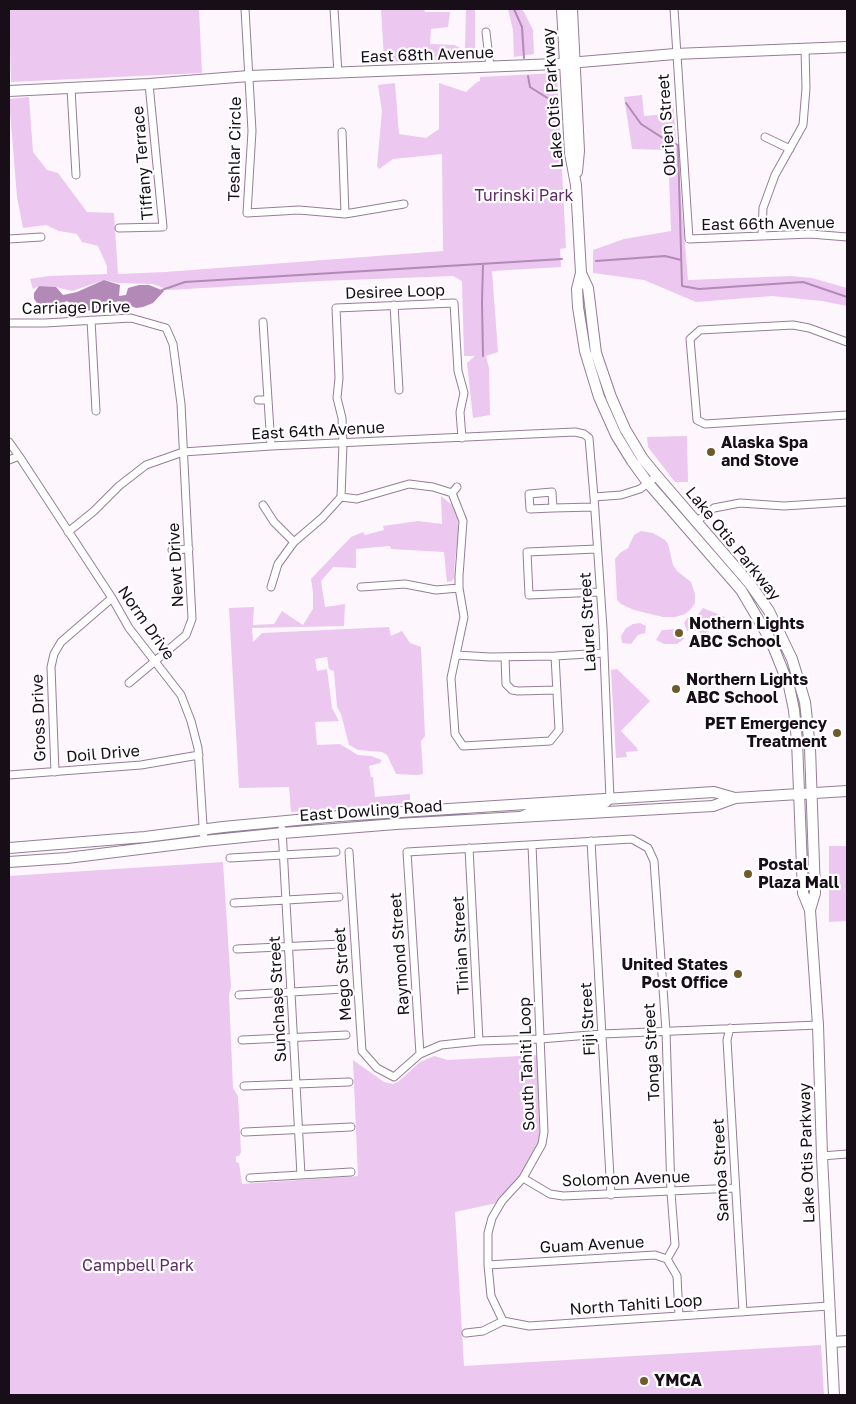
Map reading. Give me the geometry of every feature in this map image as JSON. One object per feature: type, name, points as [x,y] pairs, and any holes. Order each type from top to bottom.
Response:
[{"type":"main road","name":"Lake Otis Parkway","points":[[562,9],[570,63]]},
{"type":"main road","name":"Lake Otis Parkway","points":[[572,9],[570,153],[576,185],[581,273],[577,289],[578,307],[585,351],[603,406],[616,435],[648,483],[741,590],[774,648],[789,686],[794,710],[803,893],[810,910],[818,1025],[822,1156],[834,1395]]},
{"type":"main road","name":"East 68th Avenue","points":[[9,91],[72,89],[249,76],[490,67],[570,63],[676,54],[847,47]]},
{"type":"main road","name":"Lake Otis Parkway","points":[[581,273],[588,288],[596,353],[621,420],[644,459],[657,476],[755,591],[768,611],[792,660],[805,702],[810,748],[815,893],[810,910]]},
{"type":"main road","points":[[578,307],[582,311],[586,333],[594,339]]},
{"type":"main road","points":[[671,509],[686,519],[693,522],[697,521]]},
{"type":"main road","name":"East Dowling Road","points":[[9,848],[145,837],[282,821],[714,792],[735,798]]},
{"type":"main road","name":"East Dowling Road","points":[[9,862],[67,858],[283,833],[520,816],[714,806],[735,798],[847,792]]},
{"type":"main road","points":[[832,1342],[847,1341]]},
{"type":"street","points":[[245,9],[249,76]]},
{"type":"street","points":[[334,9],[338,74]]},
{"type":"street","name":"Obrien Street","points":[[674,9],[689,239]]},
{"type":"street","points":[[486,32],[490,67]]},
{"type":"street","points":[[762,235],[763,208],[775,175],[803,125],[806,88],[805,48]]},
{"type":"street","name":"Teshlar Circle","points":[[249,76],[252,131],[247,214],[299,210],[344,214],[404,204]]},
{"type":"street","name":"Tiffany Terrace","points":[[120,228],[163,227],[149,84]]},
{"type":"street","points":[[72,89],[76,175]]},
{"type":"street","points":[[342,132],[344,214]]},
{"type":"street","points":[[765,137],[790,149]]},
{"type":"street","name":"East 66th Avenue","points":[[689,239],[810,234],[847,237]]},
{"type":"street","points":[[9,239],[41,237]]},
{"type":"street","name":"Desiree Loop","points":[[343,443],[342,418],[337,398],[339,378],[336,308],[394,305],[454,303],[458,371],[464,393],[460,412],[462,438]]},
{"type":"street","points":[[394,305],[400,390]]},
{"type":"street","name":"Carriage Drive","points":[[9,323],[131,318],[166,328],[173,344],[176,362],[181,404],[183,452]]},
{"type":"street","points":[[91,320],[96,411]]},
{"type":"street","points":[[263,322],[271,446]]},
{"type":"street","points":[[847,342],[809,328],[793,325],[700,330],[690,338],[697,420],[705,424],[847,415]]},
{"type":"street","points":[[258,400],[268,400]]},
{"type":"street","name":"East 64th Avenue","points":[[68,532],[94,511],[119,486],[146,465],[183,452],[271,446],[575,432],[584,434],[589,438],[590,444]]},
{"type":"street","name":"Norm Drive","points":[[9,442],[112,598],[129,628],[181,695],[194,732],[199,755],[204,841]]},
{"type":"street","points":[[271,587],[278,564],[294,542],[322,518],[341,496],[343,443]]},
{"type":"street","name":"Laurel Street","points":[[590,444],[604,652],[610,799]]},
{"type":"street","name":"Newt Drive","points":[[129,684],[186,635],[192,619],[183,452]]},
{"type":"street","points":[[9,460],[19,456]]},
{"type":"street","points":[[594,496],[621,495],[640,489],[657,476]]},
{"type":"street","points":[[341,496],[357,499],[410,484],[455,490],[463,521],[459,588],[464,617],[451,678],[455,734],[463,746],[550,742],[559,730],[555,656]]},
{"type":"street","points":[[697,521],[714,508],[740,503],[784,506],[847,502]]},
{"type":"street","points":[[263,505],[274,522],[294,542]]},
{"type":"street","points":[[553,508],[594,507]]},
{"type":"street","points":[[597,548],[526,552],[529,595],[600,592]]},
{"type":"street","points":[[172,550],[189,549]]},
{"type":"street","points":[[361,587],[405,584],[436,590],[459,588]]},
{"type":"street","name":"Gross Drive","points":[[55,772],[51,667],[54,654],[61,642],[112,598]]},
{"type":"street","points":[[456,655],[505,657],[555,656],[604,652]]},
{"type":"street","points":[[505,657],[506,684],[512,690],[557,690]]},
{"type":"street","name":"Doil Drive","points":[[9,775],[141,766],[199,755]]},
{"type":"street","points":[[520,816],[533,810],[541,809],[600,807],[610,799]]},
{"type":"street","name":"Sunchase Street","points":[[282,821],[301,1175]]},
{"type":"street","name":"Tonga Street","points":[[407,852],[632,839],[648,848],[654,861],[666,1032],[671,1192],[675,1244],[667,1259]]},
{"type":"street","name":"Fiji Street","points":[[591,841],[611,1195]]},
{"type":"street","name":"South Tahiti Loop","points":[[488,1265],[488,1233],[492,1218],[502,1201],[523,1178],[542,1144],[544,1132],[532,845]]},
{"type":"street","name":"Tinian Street","points":[[469,848],[479,1040]]},
{"type":"street","points":[[230,858],[336,852]]},
{"type":"street","name":"Mego Street","points":[[349,852],[362,1052],[377,1068],[394,1077],[420,1054]]},
{"type":"street","name":"Raymond Street","points":[[407,852],[420,1054]]},
{"type":"street","points":[[234,903],[339,897]]},
{"type":"street","points":[[237,949],[342,944]]},
{"type":"street","points":[[239,995],[344,989]]},
{"type":"street","points":[[420,1054],[441,1045],[479,1040],[540,1039],[602,1034],[818,1025]]},
{"type":"street","name":"Samoa Street","points":[[730,1028],[727,1040],[743,1312]]},
{"type":"street","points":[[242,1040],[346,1035]]},
{"type":"street","points":[[244,1086],[349,1082]]},
{"type":"street","points":[[245,1132],[351,1127]]},
{"type":"street","points":[[822,1156],[847,1154]]},
{"type":"street","points":[[250,1178],[351,1172]]},
{"type":"street","name":"Solomon Avenue","points":[[523,1178],[550,1194],[563,1196],[735,1188]]},
{"type":"street","name":"Guam Avenue","points":[[488,1265],[655,1255],[667,1259],[677,1276],[679,1316]]},
{"type":"street","points":[[466,1333],[483,1331],[503,1321],[491,1296],[488,1265]]},
{"type":"street","name":"North Tahiti Loop","points":[[503,1321],[529,1326],[830,1306]]},
{"type":"green space","points":[[9,9],[199,9],[202,73],[11,82]]},
{"type":"green space","points":[[381,9],[424,9],[425,12],[450,12],[448,27],[431,29],[430,44],[454,45],[465,50],[466,9],[475,9],[475,58],[391,62],[384,59]]},
{"type":"green space","points":[[508,9],[521,9],[524,12],[533,30],[534,54],[514,57],[513,30]]},
{"type":"green space","name":"Turinski Park","points":[[557,73],[566,248],[560,249],[561,267],[492,271],[498,352],[486,356],[489,368],[490,415],[473,418],[467,363],[475,356],[464,356],[462,281],[453,276],[320,281],[169,290],[153,284],[118,283],[104,280],[72,291],[56,287],[39,286],[33,289],[30,279],[49,276],[107,274],[107,266],[98,246],[82,242],[77,234],[59,231],[46,225],[23,228],[17,197],[9,99],[29,97],[33,152],[47,170],[58,173],[87,212],[114,213],[118,274],[165,272],[443,251],[442,154],[393,159],[379,169],[377,166],[382,111],[378,85],[395,83],[399,134],[426,138],[439,129],[439,83],[466,92],[480,81],[480,77]]},
{"type":"green space","points":[[642,95],[644,116],[668,114],[668,108],[673,102],[688,280],[791,276],[812,278],[847,288],[847,306],[822,301],[772,296],[696,302],[644,280],[593,273],[593,250],[624,239],[671,231],[668,150],[632,149],[624,97]]},
{"type":"green space","points":[[687,436],[688,482],[675,482],[648,447],[647,437]]},
{"type":"green space","points":[[441,496],[452,505],[457,516],[459,531],[454,578],[452,581],[447,582],[444,552],[391,549],[390,546],[356,549],[356,568],[333,567],[321,581],[325,607],[345,604],[344,626],[252,628],[253,642],[262,633],[389,627],[391,636],[402,631],[410,643],[421,647],[425,736],[421,741],[423,774],[417,775],[396,774],[387,755],[382,752],[358,750],[349,745],[341,714],[337,707],[334,671],[329,669],[327,657],[315,659],[317,671],[327,669],[332,708],[339,721],[315,722],[317,745],[340,744],[358,755],[371,756],[382,760],[380,763],[369,766],[371,777],[373,777],[375,797],[410,794],[410,803],[291,812],[289,787],[239,788],[229,608],[254,607],[253,625],[274,624],[282,611],[303,625],[313,609],[311,579],[351,537],[363,532],[365,535],[384,530],[383,526],[418,521],[442,524]]},
{"type":"green space","points":[[641,531],[653,533],[665,540],[668,544],[673,565],[677,571],[691,582],[695,594],[695,603],[685,614],[675,617],[663,617],[634,610],[617,600],[615,559],[628,548],[634,535]]},
{"type":"green space","points":[[703,608],[725,617],[727,621],[723,625],[720,622],[703,635],[698,631],[687,631],[684,623],[687,618],[695,618]]},
{"type":"green space","points":[[640,623],[646,626],[645,633],[638,635],[631,644],[622,643],[621,636],[626,628]]},
{"type":"green space","points":[[679,629],[684,639],[677,644],[664,644],[656,640],[662,630]]},
{"type":"green space","points":[[617,669],[650,701],[621,731],[638,751],[626,752],[627,757],[616,758],[611,670]]},
{"type":"green space","points":[[829,846],[847,846],[847,921],[829,922]]},
{"type":"green space","name":"Campbell Park","points":[[223,862],[231,987],[229,995],[233,1088],[238,1096],[241,1152],[239,1156],[236,1156],[236,1162],[239,1163],[242,1184],[358,1176],[353,1060],[384,1082],[393,1084],[420,1062],[434,1056],[448,1060],[537,1055],[540,1138],[523,1176],[497,1203],[455,1212],[464,1366],[821,1345],[824,1395],[9,1395],[9,876]]},
{"type":"shaded area","points":[[104,280],[120,285],[119,296],[126,295],[128,288],[139,285],[149,285],[164,291],[153,303],[136,308],[118,301],[100,310],[80,311],[73,309],[69,302],[66,301],[59,307],[43,307],[34,299],[34,293],[39,286],[56,287],[63,295],[77,292]]},
{"type":"waterway","points":[[514,9],[522,27],[524,58]]},
{"type":"waterway","points":[[528,76],[530,87],[549,99],[556,100]]},
{"type":"waterway","points":[[626,103],[641,124],[669,142],[678,145],[682,286],[699,289],[803,282],[847,297]]},
{"type":"waterway","points":[[596,261],[665,256],[681,260]]},
{"type":"waterway","points":[[162,290],[185,282],[562,259]]},
{"type":"waterway","points":[[483,264],[483,356]]},
{"type":"place","name":"Alaska Spa and Stove","points":[[711,452]]},
{"type":"place","name":"Nothern Lights ABC School","points":[[679,633]]},
{"type":"place","name":"Northern Lights ABC School","points":[[676,689]]},
{"type":"place","name":"PET Emergency Treatment","points":[[837,733]]},
{"type":"place","name":"Postal Plaza Mall","points":[[748,874]]},
{"type":"place","name":"United States Post Office","points":[[738,974]]},
{"type":"place","name":"YMCA","points":[[644,1381]]}]
